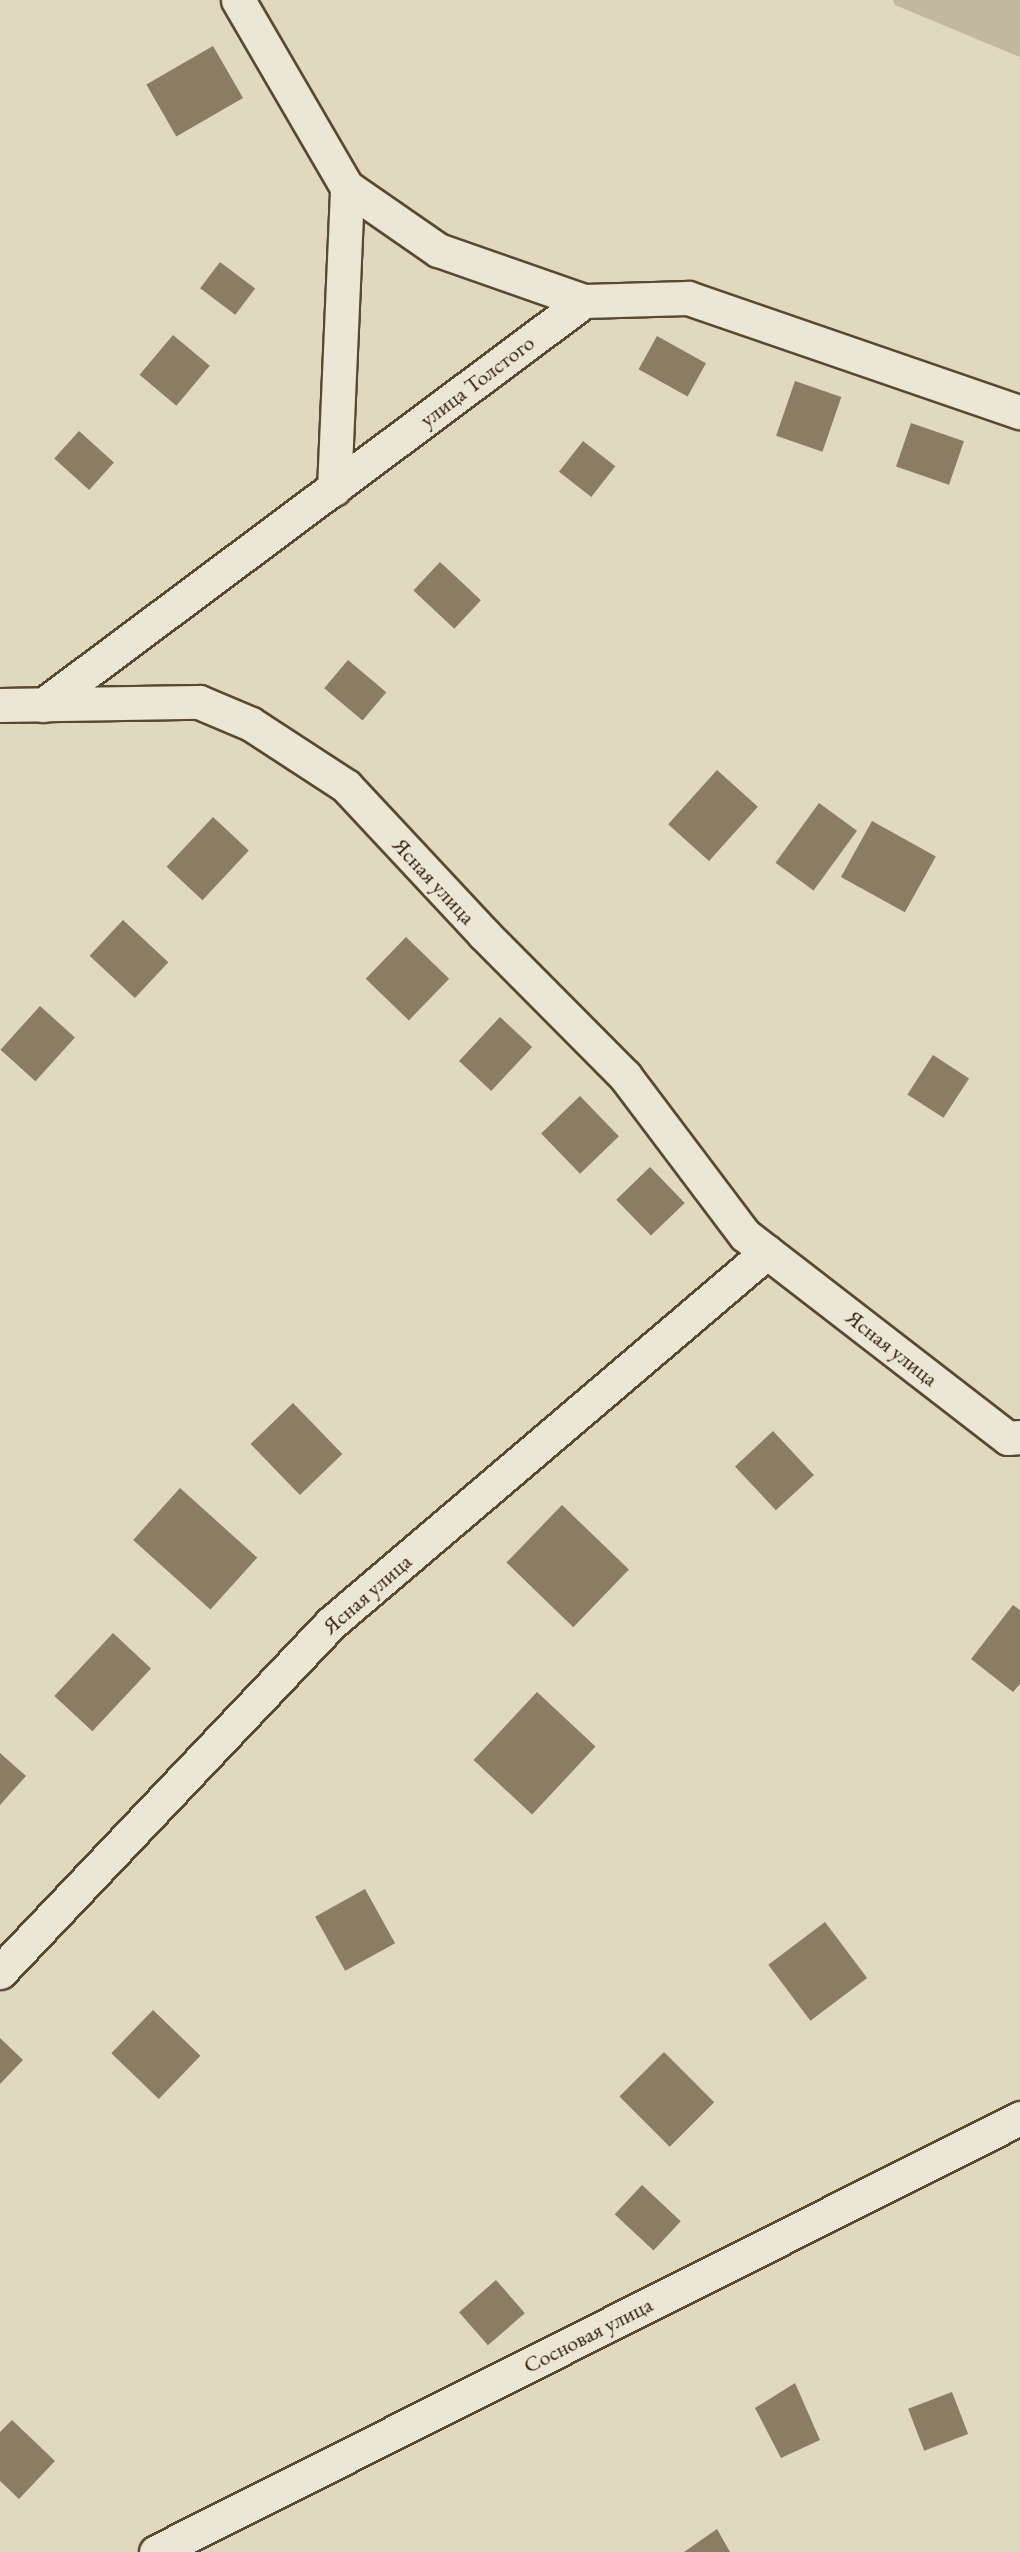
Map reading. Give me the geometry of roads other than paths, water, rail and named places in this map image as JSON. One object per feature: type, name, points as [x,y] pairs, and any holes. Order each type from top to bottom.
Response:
[{"type":"street","points":[[238,0],[347,187],[438,250],[584,301],[688,298],[1020,412]]},
{"type":"street","points":[[334,489],[347,187]]},
{"type":"street","name":"улица Толстого","points":[[0,723],[50,702],[584,301]]},
{"type":"street","name":"Ясная улица","points":[[0,705],[50,702],[199,702],[251,724],[346,786],[484,934],[625,1076],[745,1235],[1016,1444]]},
{"type":"street","name":"Ясная улица","points":[[0,1972],[330,1624],[767,1252]]},
{"type":"street","name":"Сосновая улица","points":[[156,2552],[1020,2118]]}]
